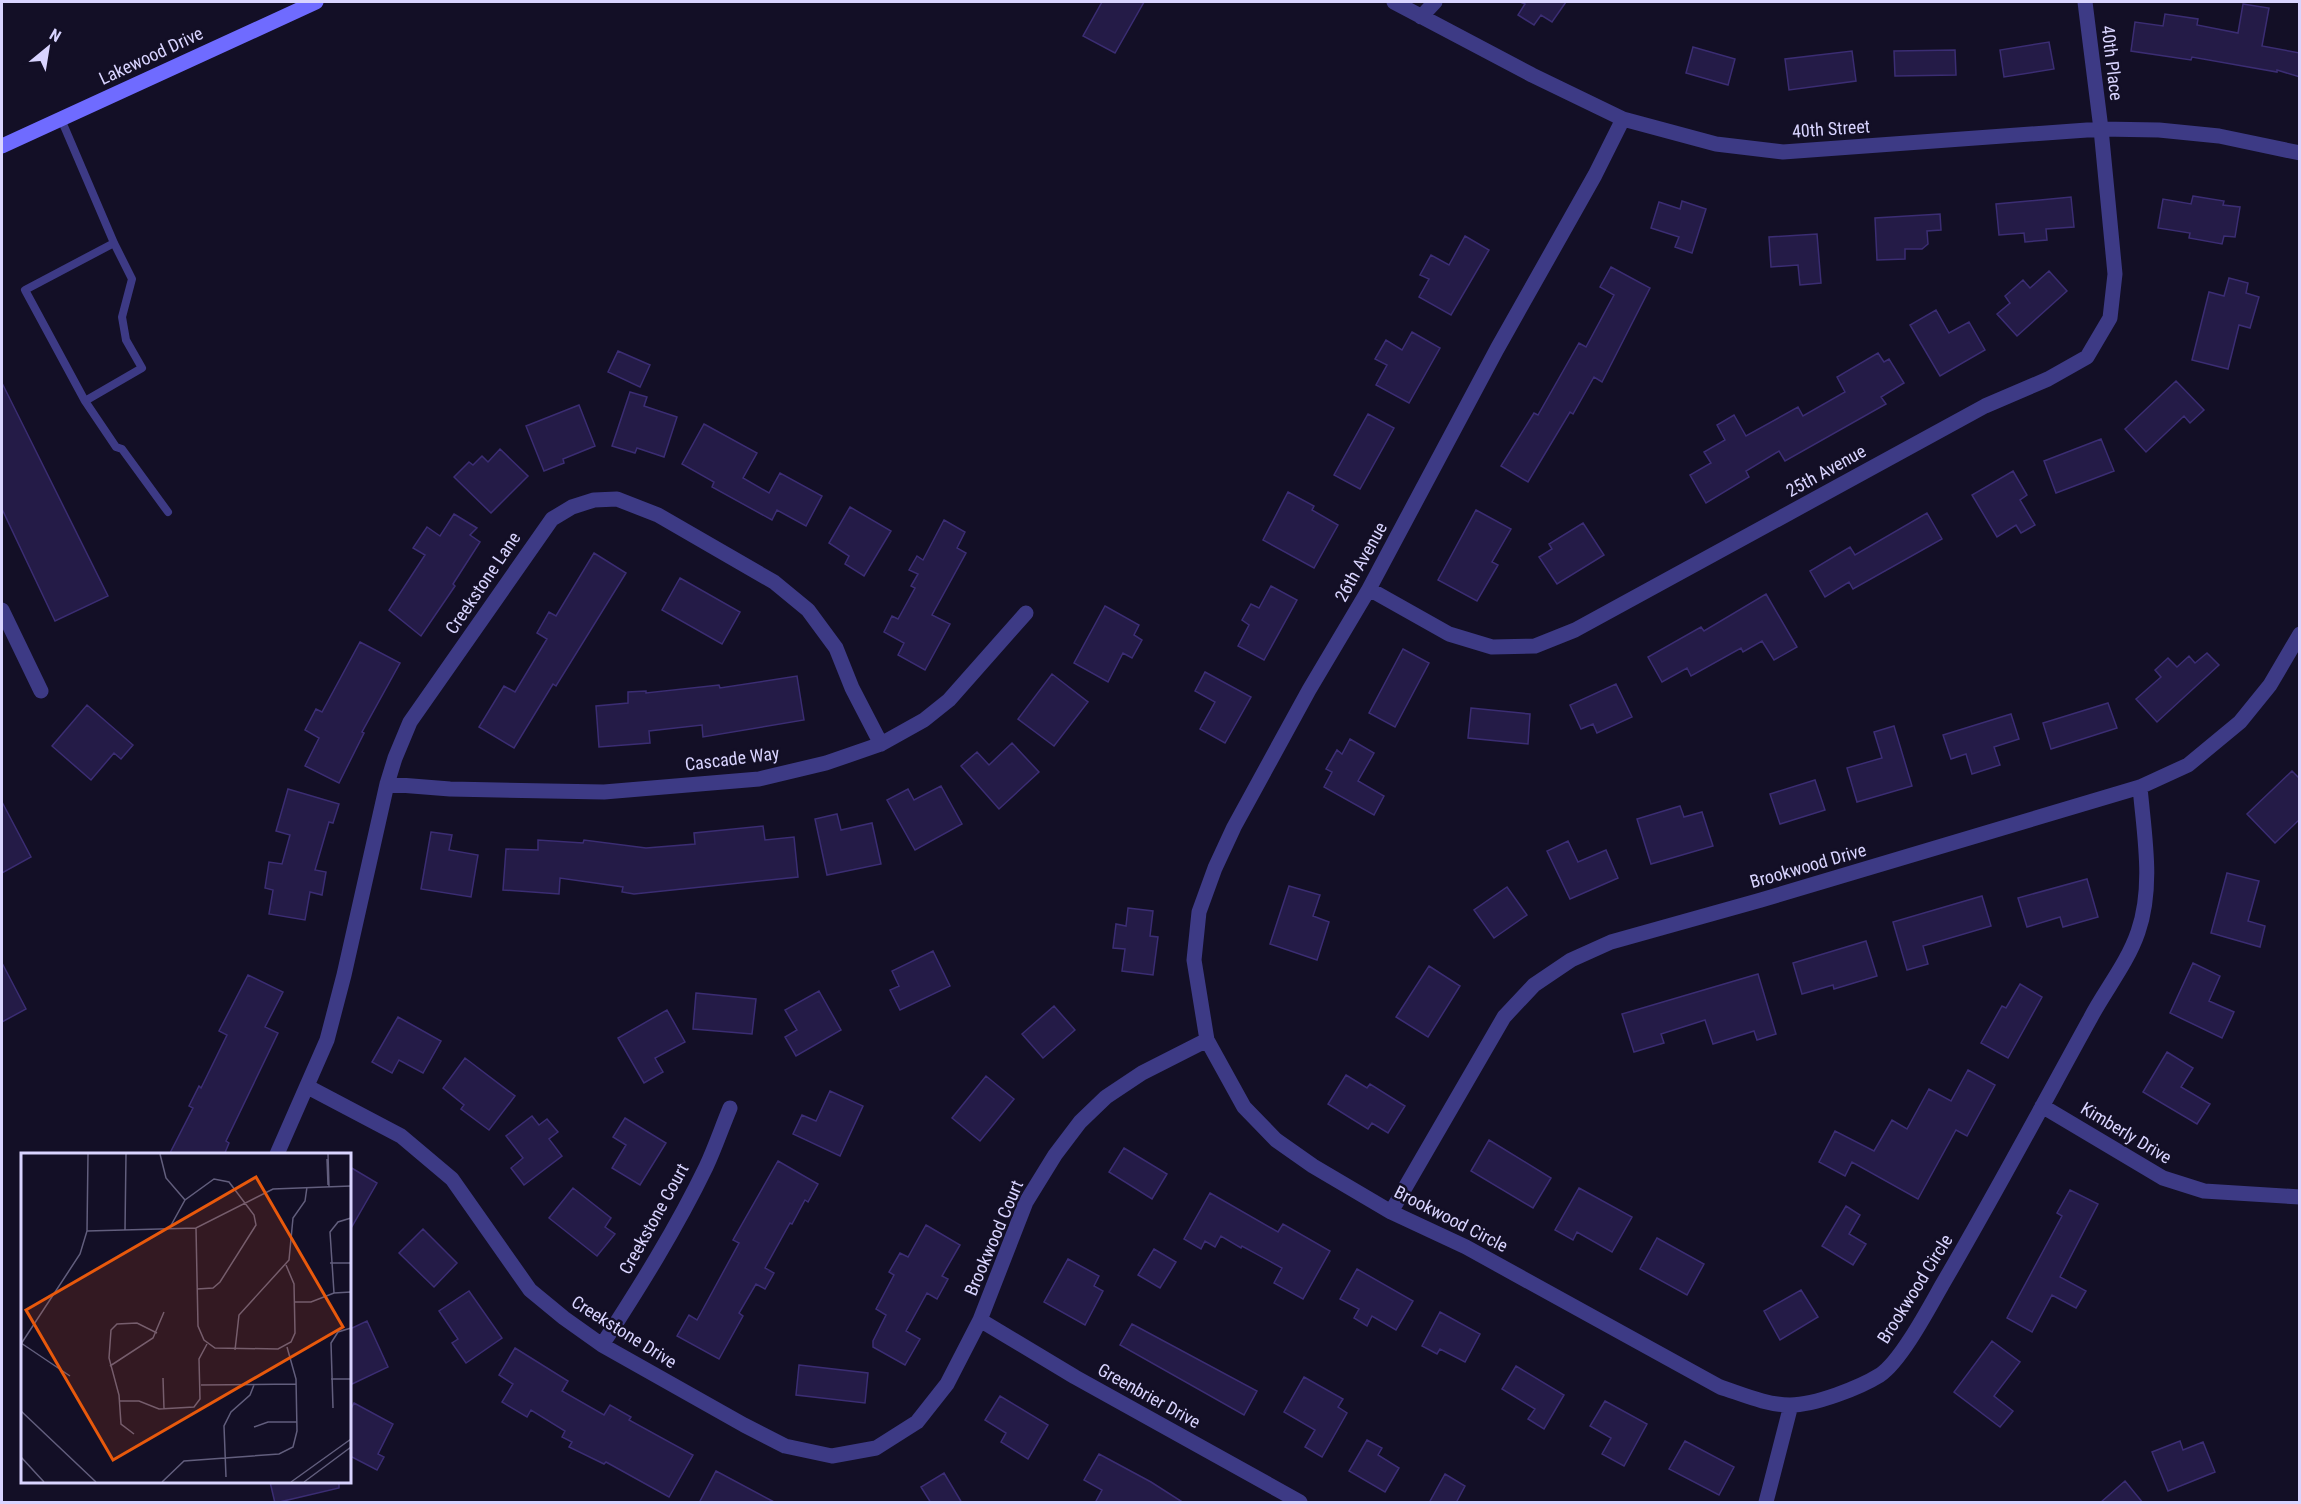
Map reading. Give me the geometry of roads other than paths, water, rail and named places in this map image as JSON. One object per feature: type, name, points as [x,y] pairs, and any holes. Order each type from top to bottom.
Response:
[{"type":"street","name":"Lakewood Drive","points":[[2,146],[316,2]]},
{"type":"street","name":"40th Street","points":[[1394,2],[1532,75],[1623,119],[1716,144],[1783,152],[2101,129],[2158,130],[2219,136],[2300,153]]},
{"type":"street","points":[[1421,17],[1435,2]]},
{"type":"street","name":"40th Place","points":[[2085,2],[2101,129]]},
{"type":"street","name":"26th Avenue","points":[[1207,1040],[1194,960],[1199,912],[1215,868],[1234,827],[1309,690],[1369,589],[1623,119]]},
{"type":"street","name":"25th Avenue","points":[[1369,589],[1449,634],[1492,647],[1535,646],[1575,630],[1985,406],[2048,379],[2087,357],[2110,318],[2115,274],[2101,129]]},
{"type":"street","name":"Creekstone Lane","points":[[308,1087],[327,1040],[387,784],[410,722],[552,519],[572,507],[594,500],[617,499],[658,514],[774,582],[808,610],[836,648],[852,688],[881,744]]},
{"type":"street","points":[[2,610],[41,691]]},
{"type":"street","name":"Cascade Way","points":[[387,784],[450,789],[604,792],[759,779],[826,763],[881,744],[924,720],[948,700],[1026,613]]},
{"type":"street","name":"Brookwood Drive","points":[[1391,1212],[1504,1017],[1534,985],[1571,960],[1611,942],[1772,897],[2140,787],[2188,765],[2240,722],[2270,685],[2300,634]]},
{"type":"street","name":"Brookwood Circle","points":[[1207,1040],[1244,1107],[1276,1140],[1313,1166],[1391,1212],[1466,1247],[1720,1387],[1762,1401],[1791,1405],[1844,1393],[1882,1373],[1910,1340],[1976,1226],[2094,1010],[2120,971],[2139,931],[2146,887],[2146,855],[2140,787]]},
{"type":"street","name":"Brookwood Court","points":[[901,1432],[916,1422],[947,1384],[980,1320],[1026,1202],[1055,1155],[1080,1122],[1106,1097],[1142,1073],[1207,1040]]},
{"type":"street","points":[[278,1153],[308,1087]]},
{"type":"street","name":"Creekstone Drive","points":[[308,1087],[401,1136],[452,1179],[530,1290],[602,1345],[684,1393],[785,1446],[832,1456],[876,1448],[901,1432]]},
{"type":"street","name":"Kimberly Drive","points":[[2042,1106],[2163,1178],[2204,1191],[2300,1197]]},
{"type":"street","name":"Creekstone Court","points":[[602,1345],[631,1300],[707,1166],[730,1107]]},
{"type":"street","name":"Greenbrier Drive","points":[[980,1320],[1075,1377],[1300,1503]]},
{"type":"street","points":[[1766,1503],[1791,1405]]},
{"type":"lane","points":[[61,119],[114,243],[132,279],[122,316],[126,340],[142,368],[85,401]]},
{"type":"lane","points":[[114,243],[25,290],[85,401],[116,447],[122,449],[168,512]]}]
